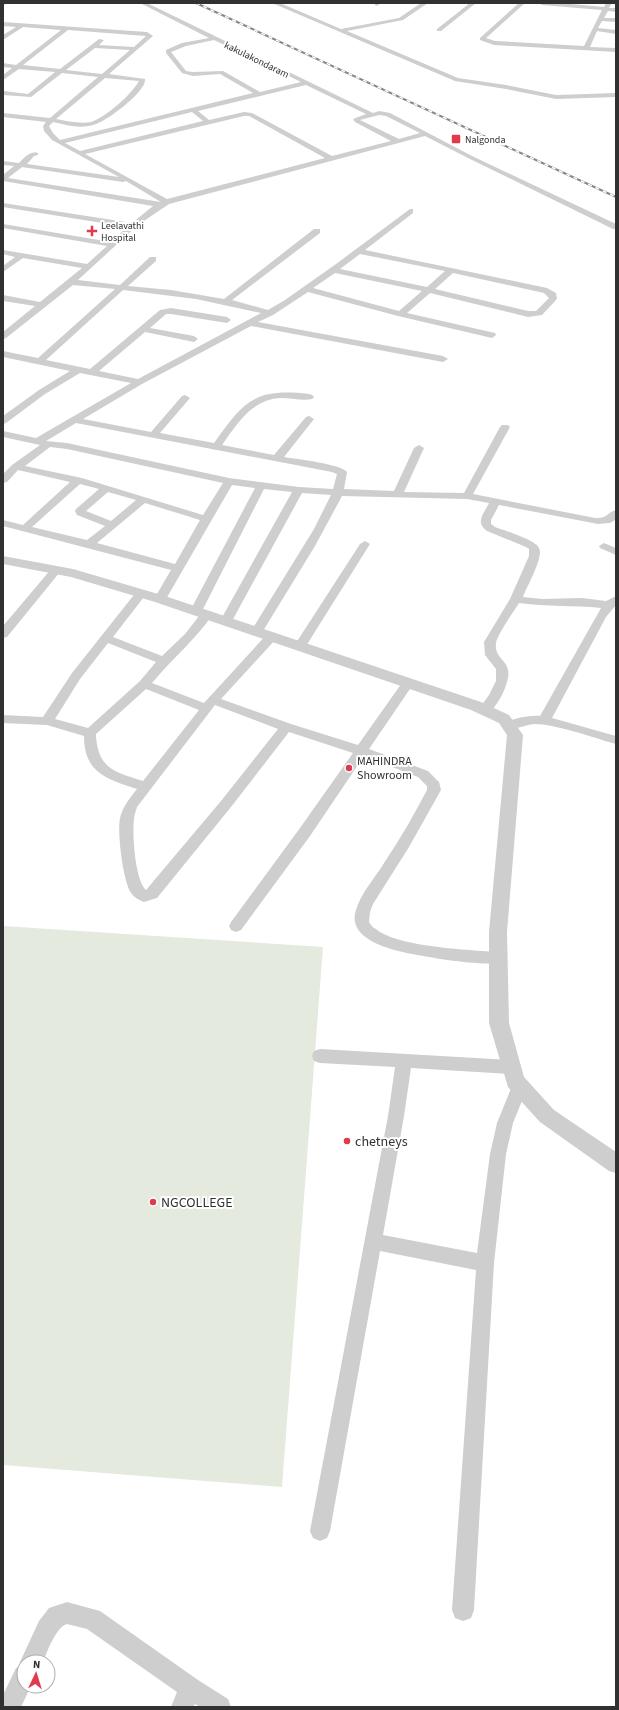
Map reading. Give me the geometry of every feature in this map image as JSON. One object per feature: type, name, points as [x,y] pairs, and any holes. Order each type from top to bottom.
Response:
[{"type":"street","name":"kakulakondaram","points":[[143,3],[370,114]]},
{"type":"street","points":[[275,3],[462,81],[506,86],[556,97],[616,95]]},
{"type":"street","points":[[340,31],[400,19],[425,3]]},
{"type":"street","points":[[439,30],[473,3]]},
{"type":"street","points":[[522,3],[482,39],[494,43],[616,50]]},
{"type":"street","points":[[542,3],[607,6],[616,10]]},
{"type":"street","points":[[586,48],[594,29],[607,6]]},
{"type":"street","points":[[600,19],[616,20]]},
{"type":"street","points":[[3,24],[149,34],[150,36],[106,75],[51,120],[46,128],[49,134],[60,142],[133,182],[163,204]]},
{"type":"street","points":[[3,38],[22,25]]},
{"type":"street","points":[[3,78],[67,28]]},
{"type":"street","points":[[594,29],[616,32]]},
{"type":"street","points":[[24,101],[94,46],[110,31]]},
{"type":"street","points":[[215,38],[178,47],[168,51],[168,53],[184,72],[193,74],[221,72],[259,94]]},
{"type":"street","points":[[94,46],[135,49]]},
{"type":"street","points":[[3,65],[138,78],[144,80],[128,98],[101,121],[85,126],[8,114]]},
{"type":"street","points":[[60,142],[306,83]]},
{"type":"street","points":[[3,94],[29,96]]},
{"type":"street","points":[[193,110],[208,122]]},
{"type":"street","points":[[79,153],[161,132],[250,114],[332,159]]},
{"type":"street","points":[[397,141],[357,121],[357,118],[370,114],[388,114],[470,157],[616,227]]},
{"type":"street","points":[[143,122],[161,132]]},
{"type":"street","points":[[101,132],[119,142]]},
{"type":"street","points":[[3,336],[89,267],[132,225],[163,204],[426,134]]},
{"type":"street","points":[[3,179],[32,155],[36,154]]},
{"type":"street","points":[[3,163],[133,182]]},
{"type":"street","points":[[3,179],[163,204]]},
{"type":"street","points":[[3,205],[132,225]]},
{"type":"street","points":[[5,228],[30,209]]},
{"type":"street","points":[[37,442],[139,382],[270,313],[307,289],[410,211]]},
{"type":"street","points":[[5,228],[112,245]]},
{"type":"street","points":[[226,301],[317,231]]},
{"type":"street","points":[[333,270],[429,290],[528,314],[539,313],[553,298],[552,292],[359,250]]},
{"type":"street","points":[[3,252],[89,267]]},
{"type":"street","points":[[3,270],[22,255]]},
{"type":"street","points":[[40,361],[153,259]]},
{"type":"street","points":[[401,314],[451,270]]},
{"type":"street","points":[[70,282],[193,295],[226,301],[270,313]]},
{"type":"street","points":[[307,289],[401,314],[492,335]]},
{"type":"street","points":[[3,298],[41,305]]},
{"type":"street","points":[[92,372],[159,314],[167,311],[227,320]]},
{"type":"street","points":[[250,323],[443,359]]},
{"type":"street","points":[[142,329],[194,339]]},
{"type":"street","points":[[3,354],[139,382]]},
{"type":"street","points":[[3,421],[42,392],[79,369]]},
{"type":"street","points":[[216,447],[240,414],[246,408],[266,396],[293,394],[309,396]]},
{"type":"street","points":[[153,436],[185,398]]},
{"type":"street","points":[[277,458],[309,419]]},
{"type":"street","points":[[73,420],[339,470],[342,474],[337,492],[264,634],[131,806],[127,819],[127,832],[133,882],[141,894],[148,896],[157,888],[212,822],[286,727]]},
{"type":"street","points":[[467,496],[505,427]]},
{"type":"street","points":[[3,446],[8,435],[37,442],[67,446],[229,481],[261,486],[337,492],[467,496],[595,521],[607,520],[616,514]]},
{"type":"street","points":[[3,480],[16,467],[48,444]]},
{"type":"street","points":[[398,494],[418,448]]},
{"type":"street","points":[[16,467],[78,480],[206,519]]},
{"type":"street","points":[[25,528],[78,480]]},
{"type":"street","points":[[160,598],[229,481]]},
{"type":"street","points":[[146,787],[100,768],[89,742],[90,733],[144,684],[164,661],[189,637],[261,486]]},
{"type":"street","points":[[106,488],[80,510],[81,513],[112,525]]},
{"type":"street","points":[[226,621],[299,490]]},
{"type":"street","points":[[89,544],[144,499]]},
{"type":"street","points":[[484,710],[494,697],[502,681],[502,669],[491,655],[490,642],[516,599],[534,556],[534,548],[486,525],[486,520],[495,502]]},
{"type":"street","points":[[3,524],[89,544],[178,568]]},
{"type":"street","points":[[300,646],[366,544]]},
{"type":"street","points":[[604,546],[616,552]]},
{"type":"street","points":[[3,560],[73,573],[160,598],[408,683],[484,710],[504,719],[516,735],[498,932],[499,1023],[515,1081],[548,1116],[616,1164]]},
{"type":"street","points":[[3,634],[56,570]]},
{"type":"street","points":[[47,721],[76,676],[141,593]]},
{"type":"street","points":[[516,599],[542,603],[612,602]]},
{"type":"street","points":[[544,721],[601,616],[612,602]]},
{"type":"street","points":[[106,638],[164,661]]},
{"type":"street","points":[[236,926],[305,832],[408,683]]},
{"type":"street","points":[[144,684],[361,751],[423,774],[434,785],[434,790],[393,862],[375,888],[362,912],[362,925],[371,936],[385,942],[426,951],[498,958]]},
{"type":"street","points":[[3,719],[47,721],[90,733]]},
{"type":"street","points":[[508,725],[534,720],[552,722],[616,740]]},
{"type":"street","points":[[320,1056],[512,1067]]},
{"type":"street","points":[[320,1531],[396,1116],[404,1061]]},
{"type":"street","points":[[463,1610],[485,1264],[498,1154],[506,1123],[520,1086]]},
{"type":"street","points":[[372,1241],[485,1264]]},
{"type":"street","points":[[35,1654],[47,1629],[57,1616],[67,1613],[92,1619],[186,1698],[220,1707]]},
{"type":"street","points":[[9,1707],[16,1693]]},
{"type":"shaded area","name":"NGCOLLEGE","points":[[3,926],[323,947],[282,1487],[3,1465]]},
{"type":"railway","points":[[196,3],[616,197]]},
{"type":"place","name":"Nalgonda","points":[[456,139]]},
{"type":"place","name":"Leelavathi Hospital","points":[[92,231]]},
{"type":"place","name":"MAHINDRA Showroom","points":[[349,768]]},
{"type":"place","name":"chetneys","points":[[347,1141]]},
{"type":"place","name":"NGCOLLEGE","points":[[153,1202]]}]
